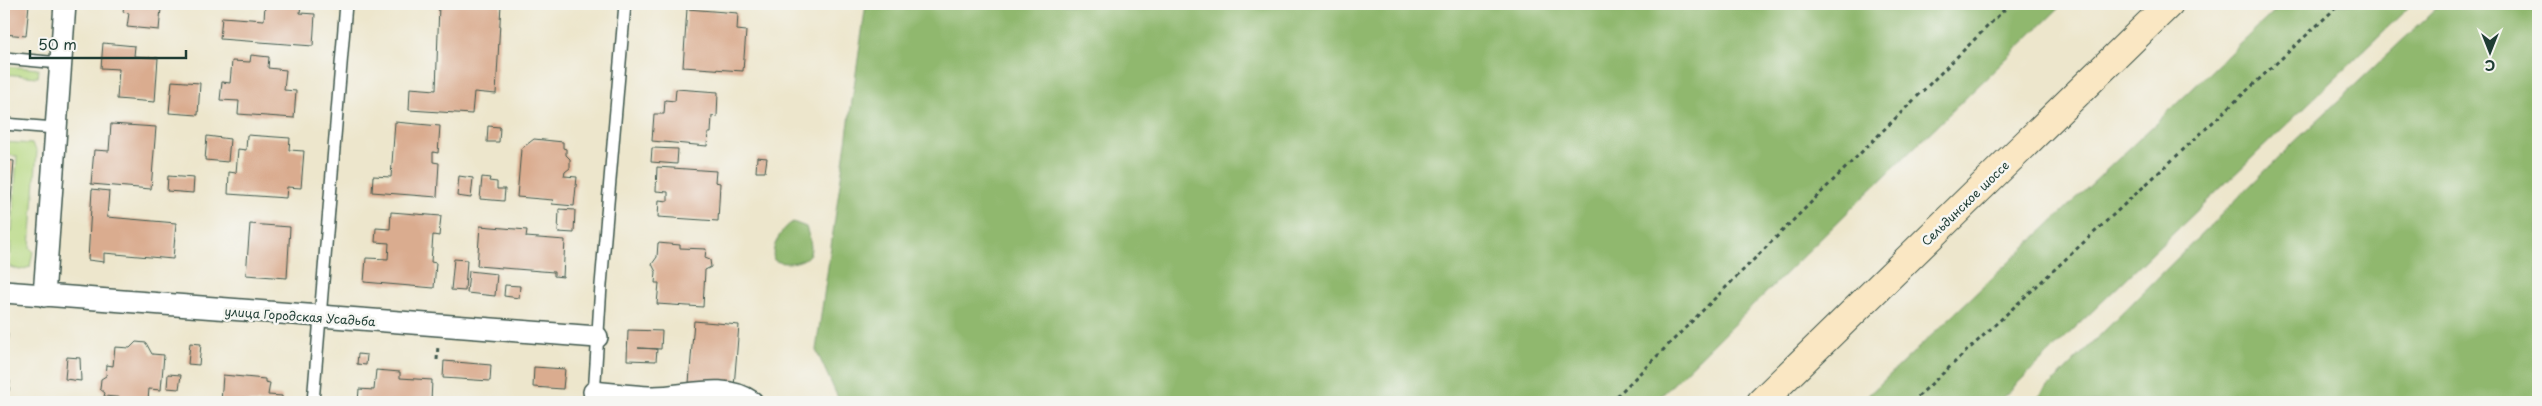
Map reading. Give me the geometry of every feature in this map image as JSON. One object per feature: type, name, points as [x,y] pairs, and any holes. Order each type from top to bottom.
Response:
[{"type":"main road","name":"Сельдинское шоссе","points":[[1761,402],[2169,4]]},
{"type":"street","points":[[44,296],[65,4]]},
{"type":"street","name":"улица Городская Усадьба","points":[[4,292],[597,337]]},
{"type":"street","points":[[594,397],[654,400],[696,392],[725,393],[752,402]]},
{"type":"lane","points":[[313,402],[346,4]]},
{"type":"lane","points":[[594,397],[597,337],[625,4]]},
{"type":"lane","points":[[4,58],[60,63]]},
{"type":"lane","points":[[4,124],[55,128]]},
{"type":"path","points":[[1611,402],[2010,4]]},
{"type":"path","points":[[1912,402],[2340,4]]},
{"type":"green space","points":[[866,4],[2063,4],[1655,402],[840,402],[816,350]]},
{"type":"green space","points":[[2282,4],[2412,4],[1998,402],[1861,402]]},
{"type":"green space","points":[[2441,4],[2538,4],[2538,402],[2033,402],[2289,147]]},
{"type":"green space","points":[[4,66],[39,69],[38,77],[4,74]]},
{"type":"green space","points":[[4,142],[32,144],[37,151],[30,248],[33,251],[30,267],[20,270],[10,267],[11,243],[4,242],[4,231],[12,232],[17,156],[4,155]]},
{"type":"green space","points":[[793,222],[806,227],[811,249],[809,255],[797,262],[778,262],[774,260],[773,255],[775,244],[781,233]]},
{"type":"building","points":[[4,4],[29,4],[26,36],[4,34]]},
{"type":"building","points":[[124,4],[168,4],[167,9],[161,8],[159,30],[127,27],[129,13],[123,12]]},
{"type":"building","points":[[265,4],[301,4],[300,13],[315,14],[313,46],[220,39],[222,17],[264,20]]},
{"type":"building","points":[[439,4],[501,4],[496,94],[474,92],[472,114],[409,110],[410,88],[436,90]]},
{"type":"building","points":[[687,9],[738,13],[737,30],[746,31],[743,71],[683,67]]},
{"type":"building","points":[[103,43],[135,46],[134,56],[158,58],[155,102],[117,99],[119,69],[101,68]]},
{"type":"building","points":[[251,55],[269,57],[268,68],[286,70],[284,90],[296,91],[294,118],[238,114],[239,101],[220,100],[222,82],[230,83],[232,61],[250,62]]},
{"type":"building","points":[[172,81],[200,83],[198,115],[169,113]]},
{"type":"building","points":[[676,89],[718,92],[717,117],[712,116],[711,133],[708,133],[707,146],[652,141],[654,114],[664,114],[665,100],[675,101]]},
{"type":"building","points":[[395,122],[440,126],[438,153],[433,152],[433,162],[439,163],[437,197],[372,192],[373,176],[391,177]]},
{"type":"building","points":[[111,124],[156,127],[151,189],[91,184],[94,150],[109,151]]},
{"type":"building","points":[[488,126],[500,127],[499,142],[487,142]]},
{"type":"building","points":[[247,135],[290,138],[289,150],[304,151],[301,188],[287,187],[286,198],[228,194],[229,172],[236,173],[238,149],[246,150]]},
{"type":"building","points":[[207,136],[230,139],[228,162],[205,160]]},
{"type":"building","points":[[534,139],[563,142],[563,148],[566,149],[566,155],[570,159],[570,168],[565,172],[564,176],[577,177],[574,206],[552,204],[553,200],[517,197],[521,149]]},
{"type":"building","points":[[652,148],[678,149],[677,164],[651,162]]},
{"type":"building","points":[[757,157],[767,158],[765,172],[756,172]]},
{"type":"building","points":[[4,160],[14,161],[9,227],[4,226]]},
{"type":"building","points":[[657,167],[716,171],[715,182],[720,183],[718,221],[658,217],[659,200],[668,201],[668,192],[656,191]]},
{"type":"building","points":[[168,176],[194,178],[193,193],[167,191]]},
{"type":"building","points":[[459,176],[473,178],[471,198],[457,196]]},
{"type":"building","points":[[482,177],[490,178],[489,181],[497,182],[497,189],[505,189],[504,201],[480,199]]},
{"type":"building","points":[[92,189],[109,191],[107,217],[176,223],[173,259],[104,253],[104,262],[88,260]]},
{"type":"building","points":[[559,209],[575,210],[574,233],[558,232]]},
{"type":"building","points":[[391,212],[441,216],[439,236],[433,235],[431,262],[436,263],[434,288],[364,282],[366,258],[388,259],[389,243],[375,242],[376,228],[390,229]]},
{"type":"building","points":[[250,224],[290,227],[287,278],[246,275]]},
{"type":"building","points":[[480,226],[527,230],[526,237],[565,240],[563,277],[554,276],[554,272],[477,266]]},
{"type":"building","points":[[658,243],[680,245],[680,248],[706,249],[705,258],[710,260],[711,267],[705,270],[703,307],[657,304],[659,283],[655,283],[656,272],[652,264],[657,257]]},
{"type":"building","points":[[454,259],[467,260],[465,291],[451,290]]},
{"type":"building","points":[[469,271],[497,274],[495,296],[467,293]]},
{"type":"building","points":[[505,285],[520,286],[519,298],[504,296]]},
{"type":"building","points":[[694,321],[739,325],[734,387],[689,383]]},
{"type":"building","points":[[628,330],[662,331],[661,349],[638,348],[657,349],[656,361],[627,360]]},
{"type":"building","points":[[4,333],[8,334],[6,359],[4,359]]},
{"type":"building","points":[[136,342],[146,343],[152,354],[164,355],[161,390],[149,389],[148,400],[104,396],[105,393],[100,389],[101,379],[106,376],[107,365],[113,366],[115,347],[130,348]]},
{"type":"building","points":[[190,343],[201,344],[199,365],[188,364]]},
{"type":"building","points":[[358,354],[367,355],[366,365],[357,364]]},
{"type":"building","points":[[67,357],[80,358],[81,381],[65,379]]},
{"type":"building","points":[[444,361],[491,365],[490,381],[443,378]]},
{"type":"building","points":[[534,367],[565,369],[563,389],[533,387]]},
{"type":"building","points":[[376,370],[400,372],[400,378],[432,380],[431,402],[358,402],[359,389],[374,390]]},
{"type":"building","points":[[168,374],[181,375],[179,389],[167,388]]},
{"type":"building","points":[[4,375],[10,381],[9,391],[4,393]]},
{"type":"building","points":[[223,375],[265,379],[265,382],[270,383],[268,395],[282,396],[282,402],[221,402]]}]
